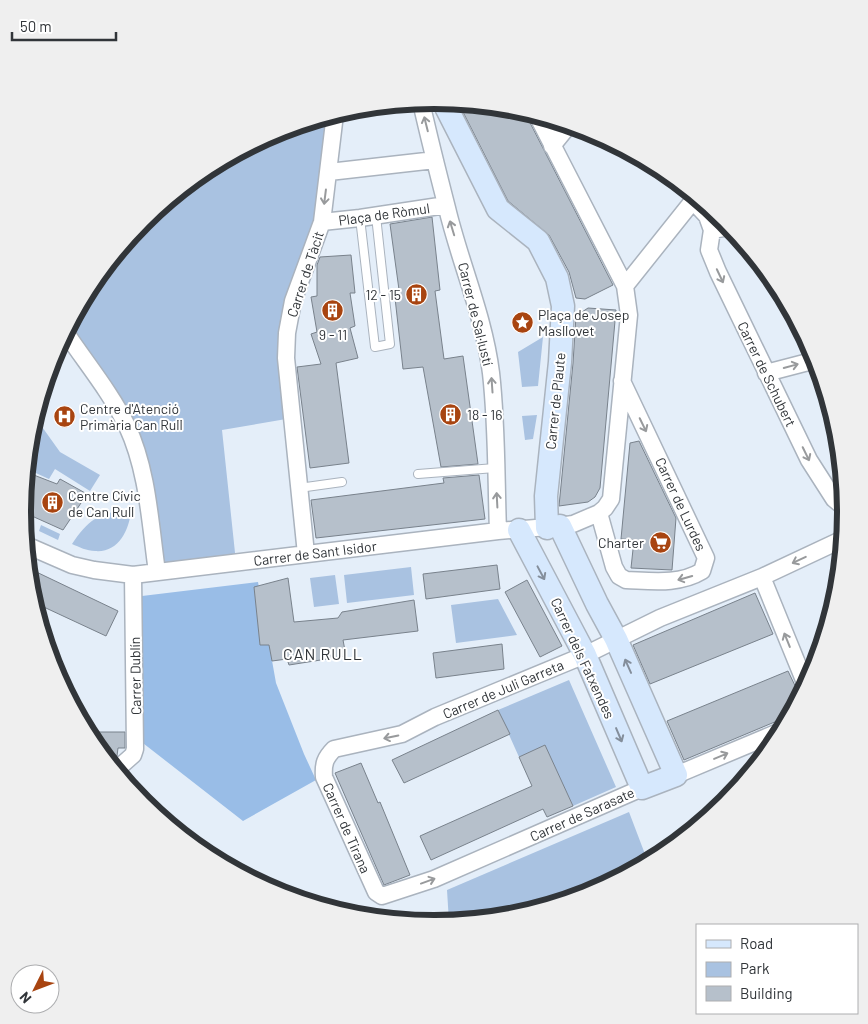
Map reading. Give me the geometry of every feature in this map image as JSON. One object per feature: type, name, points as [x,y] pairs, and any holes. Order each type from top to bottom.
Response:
[{"type":"street","name":"Carrer de Sal·lustí","points":[[423,109],[446,206],[480,318],[491,372],[496,447],[495,468],[509,530]]},
{"type":"street","name":"Carrer de Plaute","points":[[447,110],[498,209],[538,241],[556,278],[563,306],[560,362],[546,496],[553,527]]},
{"type":"street","name":"Carrer de Tàcit","points":[[306,554],[286,358],[287,333],[293,301],[322,222],[334,122]]},
{"type":"street","points":[[541,124],[625,286],[629,315],[611,499],[602,511]]},
{"type":"street","points":[[552,146],[564,131]]},
{"type":"street","points":[[329,172],[435,160]]},
{"type":"street","points":[[625,286],[692,203]]},
{"type":"street","name":"Plaça de Ròmul","points":[[322,222],[446,206]]},
{"type":"street","points":[[706,215],[712,230],[720,229]]},
{"type":"street","name":"Carrer de Schubert","points":[[712,230],[709,250],[809,460],[837,501]]},
{"type":"street","points":[[71,339],[112,399],[127,426],[143,471],[157,572]]},
{"type":"street","points":[[766,372],[807,362]]},
{"type":"street","name":"Carrer de Lurdes","points":[[602,511],[614,567],[619,576],[626,580],[678,581],[689,579],[702,571],[706,558],[622,381]]},
{"type":"street","name":"Carrer de Sant Isidor","points":[[33,548],[72,565],[133,575],[509,530],[553,527],[573,524],[602,511]]},
{"type":"street","points":[[553,527],[616,639],[676,775]]},
{"type":"street","name":"Carrer dels Fatxendes","points":[[509,530],[585,655],[642,788]]},
{"type":"street","name":"Carrer de Juli Garreta","points":[[326,756],[334,749],[402,734],[435,717],[585,655],[677,611],[762,577],[835,543]]},
{"type":"street","name":"Carrer Dublín","points":[[121,765],[132,755],[136,743],[133,575]]},
{"type":"street","points":[[762,577],[802,675]]},
{"type":"street","name":"Carrer de Sarasate","points":[[382,896],[434,879],[642,788],[769,736]]},
{"type":"street","name":"Carrer de Tirana","points":[[326,756],[323,767],[324,777],[376,892],[382,896]]},
{"type":"lane","points":[[368,217],[390,344],[375,346],[368,217]]},
{"type":"lane","points":[[418,474],[495,468]]},
{"type":"lane","points":[[299,488],[342,482]]},
{"type":"green space","points":[[328,125],[329,172],[293,301],[292,418],[222,430],[236,562],[157,572],[127,426],[70,340],[85,311],[114,267],[131,246],[168,209],[210,177],[233,163],[280,140]]},
{"type":"green space","points":[[543,337],[538,386],[522,387],[518,352]]},
{"type":"green space","points":[[537,415],[533,439],[525,440],[522,416]]},
{"type":"green space","points":[[41,425],[60,452],[100,475],[90,491],[55,469],[49,479],[34,472]]},
{"type":"green space","points":[[131,511],[125,533],[110,548],[103,551],[92,551],[72,544],[96,518],[111,512]]},
{"type":"green space","points":[[41,525],[60,534],[58,540],[39,531]]},
{"type":"green space","points":[[411,567],[414,595],[347,603],[344,575]]},
{"type":"green space","points":[[335,575],[339,604],[314,607],[310,578]]},
{"type":"green space","points":[[498,599],[517,635],[456,643],[451,605]]},
{"type":"green space","points":[[569,680],[616,787],[573,806],[545,746],[519,757],[498,710]]},
{"type":"green space","points":[[629,812],[645,855],[588,884],[538,901],[513,907],[449,914],[447,890]]},
{"type":"shaded area","points":[[258,582],[276,683],[316,780],[243,821],[139,740],[142,596]]},
{"type":"building","points":[[462,110],[529,121],[613,285],[585,299],[576,298],[569,272],[549,235],[508,201]]},
{"type":"building","points":[[432,217],[440,290],[435,291],[444,359],[463,356],[478,464],[441,467],[423,367],[403,369],[395,298],[400,297],[390,224]]},
{"type":"building","points":[[351,255],[355,293],[350,293],[355,326],[350,328],[358,358],[336,363],[349,463],[310,468],[297,367],[321,364],[311,334],[317,332],[311,297],[317,296],[317,265],[320,257]]},
{"type":"building","points":[[588,308],[616,310],[600,488],[595,497],[588,502],[559,506],[576,316]]},
{"type":"building","points":[[639,441],[676,518],[672,570],[631,568],[634,540],[621,539],[630,443]]},
{"type":"building","name":"Centre Cívic de Can Rull","points":[[33,475],[57,484],[60,479],[87,494],[63,530],[31,516]]},
{"type":"building","points":[[479,475],[485,519],[316,538],[311,500],[444,483],[443,478]]},
{"type":"building","points":[[497,565],[500,589],[426,599],[423,574]]},
{"type":"building","points":[[36,572],[118,611],[106,636],[43,607]]},
{"type":"building","points":[[288,578],[294,622],[338,618],[342,612],[414,600],[418,631],[343,640],[346,656],[289,665],[287,659],[272,661],[269,645],[260,645],[254,587]]},
{"type":"building","points":[[527,580],[562,646],[540,657],[505,592]]},
{"type":"building","points":[[755,593],[773,634],[650,684],[633,645]]},
{"type":"building","points":[[502,644],[504,669],[436,678],[433,653]]},
{"type":"building","points":[[788,671],[796,688],[778,720],[684,760],[667,721]]},
{"type":"building","points":[[498,710],[510,734],[404,783],[392,760]]},
{"type":"building","points":[[97,732],[125,732],[125,748],[118,748],[117,756],[113,756]]},
{"type":"building","points":[[545,745],[573,806],[547,817],[543,809],[431,860],[420,836],[532,786],[519,757]]},
{"type":"building","points":[[361,763],[378,803],[380,802],[410,875],[384,885],[335,773]]},
{"type":"place","name":"12 - 15","points":[[417,294]]},
{"type":"place","name":"9 - 11","points":[[333,311]]},
{"type":"place","name":"Plaça de Josep Masllovet","points":[[522,322]]},
{"type":"place","name":"18 - 16","points":[[451,414]]},
{"type":"place","name":"Centre d'Atenció Primària Can Rull","points":[[64,416]]},
{"type":"place","name":"Centre Cívic de Can Rull","points":[[52,503]]},
{"type":"place","name":"Charter","points":[[660,542]]},
{"type":"district","name":"CAN RULL","points":[[323,653]]}]
